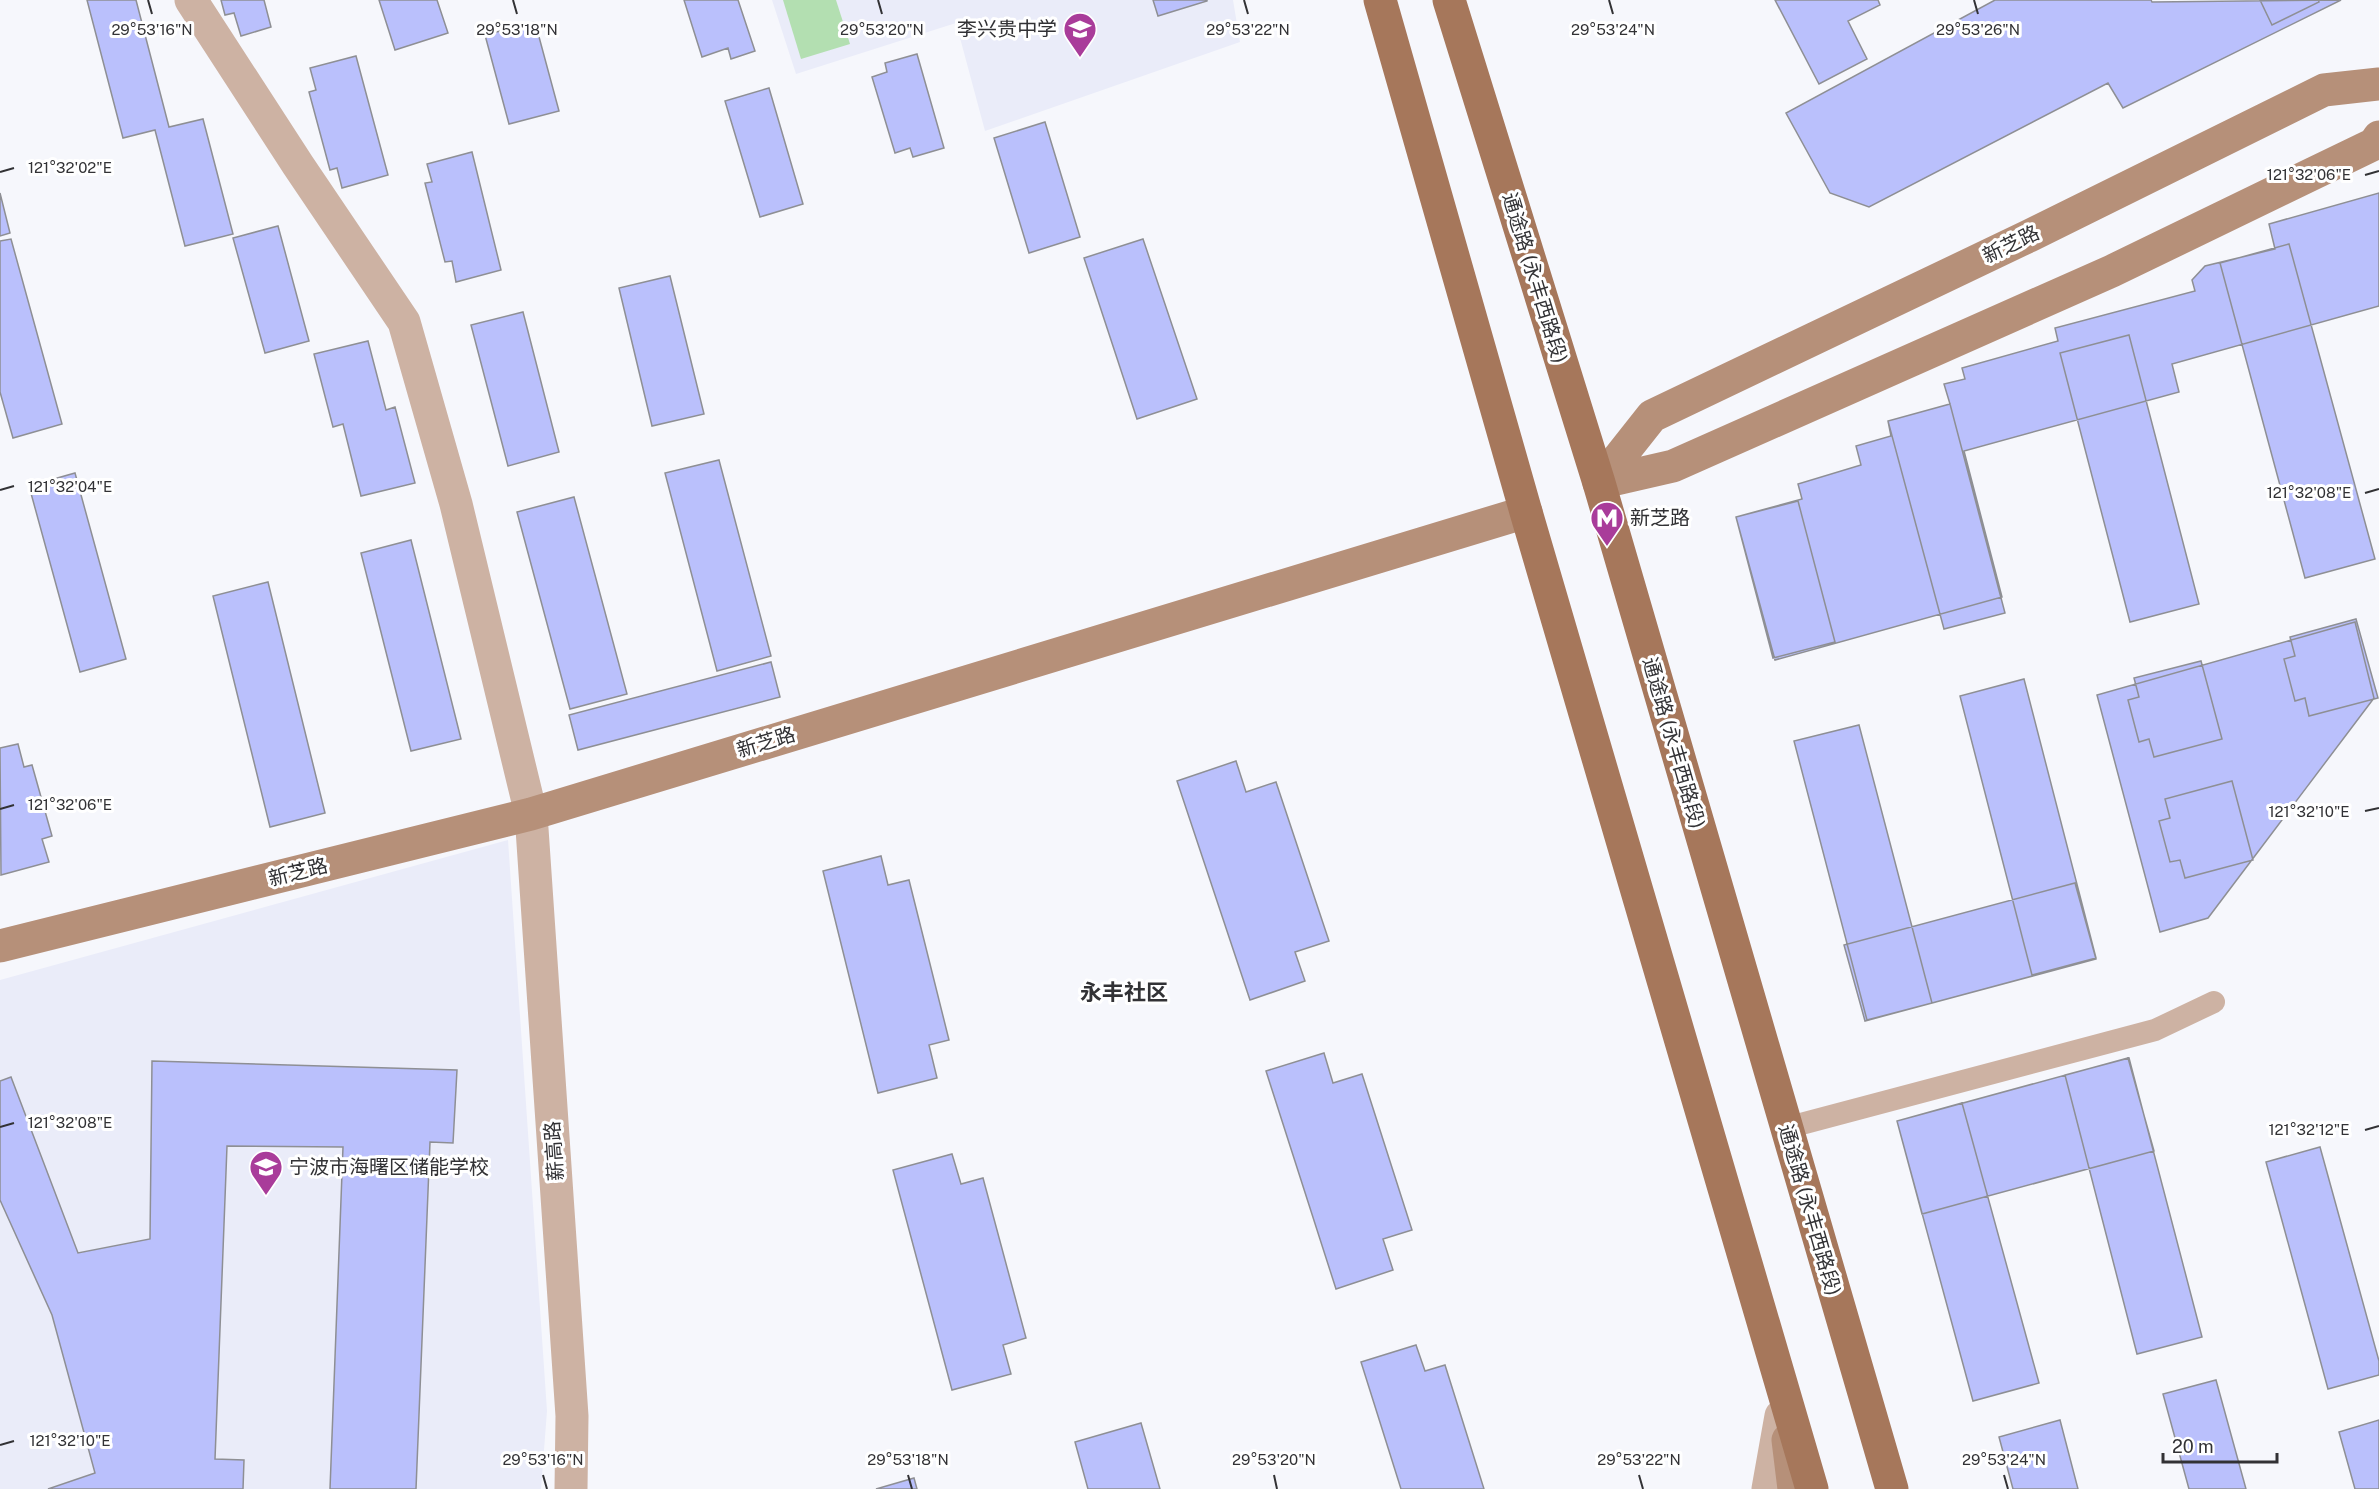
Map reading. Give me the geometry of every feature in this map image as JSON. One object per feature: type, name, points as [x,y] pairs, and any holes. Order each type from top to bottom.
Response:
[{"type":"main road","points":[[1380,0],[1526,513],[1812,1489]]},
{"type":"main road","name":"通途路 (永丰西路段)","points":[[1449,0],[1599,483],[1892,1489]]},
{"type":"main road","name":"新芝路","points":[[1599,483],[1652,416],[2029,236],[2324,90],[2379,84]]},
{"type":"main road","points":[[1599,483],[1673,466],[2112,271],[2374,144],[2379,137]]},
{"type":"main road","name":"新芝路","points":[[0,946],[531,814],[1526,513]]},
{"type":"main road","points":[[1784,1399],[1794,1489]]},
{"type":"street","name":"薪高路","points":[[191,0],[404,322],[456,504],[531,814],[573,1416],[571,1489]]},
{"type":"street","points":[[1768,1489],[1784,1399]]},
{"type":"lane","points":[[1786,1128],[2155,1030],[2214,1002]]},
{"type":"shaded area","name":"李兴贵中学","points":[[772,0],[1233,0],[1240,42],[985,131],[956,23],[796,74]]},
{"type":"shaded area","name":"宁波市海曙区储能学校","points":[[508,840],[547,1411],[541,1489],[0,1489],[0,980]]},
{"type":"green space","points":[[783,0],[836,0],[850,44],[801,59]]},
{"type":"building","points":[[87,0],[136,0],[169,127],[203,119],[233,234],[185,246],[155,130],[123,138]]},
{"type":"building","points":[[221,0],[264,0],[271,27],[241,36],[234,13],[225,15]]},
{"type":"building","points":[[379,0],[437,0],[448,33],[395,50]]},
{"type":"building","points":[[684,0],[738,0],[755,51],[731,59],[728,48],[702,57]]},
{"type":"building","points":[[1153,0],[1207,0],[1207,1],[1158,16]]},
{"type":"building","points":[[1775,0],[1878,0],[1880,5],[1848,21],[1867,59],[1819,84]]},
{"type":"building","points":[[1995,0],[2151,0],[2152,2],[2341,0],[2123,108],[2108,83],[1869,207],[1830,193],[1786,113]]},
{"type":"building","points":[[2260,0],[2318,0],[2319,2],[2272,25]]},
{"type":"building","points":[[535,22],[559,111],[509,124],[485,35]]},
{"type":"building","points":[[917,54],[944,148],[913,157],[910,148],[895,153],[872,77],[887,72],[885,63]]},
{"type":"building","points":[[356,56],[388,175],[342,188],[337,168],[330,170],[309,92],[316,90],[310,68]]},
{"type":"building","points":[[769,88],[803,204],[760,217],[725,101]]},
{"type":"building","points":[[1045,122],[1080,237],[1029,253],[994,138]]},
{"type":"building","points":[[472,152],[501,270],[456,282],[452,261],[445,262],[425,183],[432,182],[427,164]]},
{"type":"building","points":[[0,193],[10,233],[0,236]]},
{"type":"building","points":[[2379,193],[2379,306],[2172,364],[2179,392],[1964,451],[2002,597],[1775,660],[1736,517],[1802,499],[1798,484],[1861,465],[1856,446],[1891,436],[1888,421],[1950,404],[1944,384],[1965,379],[1962,368],[2058,341],[2055,328],[2195,291],[2192,280],[2205,266],[2275,249],[2269,224]]},
{"type":"building","points":[[278,226],[309,341],[265,353],[233,238]]},
{"type":"building","points":[[11,239],[62,424],[13,438],[0,392],[0,241]]},
{"type":"building","points":[[1143,239],[1197,399],[1137,419],[1084,258]]},
{"type":"building","points":[[2289,244],[2375,559],[2305,578],[2220,263]]},
{"type":"building","points":[[670,276],[704,414],[652,426],[619,288]]},
{"type":"building","points":[[523,312],[559,452],[508,466],[471,325]]},
{"type":"building","points":[[2129,335],[2199,604],[2130,622],[2060,353]]},
{"type":"building","points":[[368,341],[386,410],[395,407],[415,483],[361,496],[343,424],[333,427],[314,354]]},
{"type":"building","points":[[1950,404],[2005,613],[1944,629],[1888,421]]},
{"type":"building","points":[[719,460],[771,656],[717,671],[665,473]]},
{"type":"building","points":[[75,473],[126,659],[80,672],[29,486]]},
{"type":"building","points":[[574,497],[627,694],[570,709],[517,512]]},
{"type":"building","points":[[1798,501],[1835,642],[1773,658],[1736,517]]},
{"type":"building","points":[[411,540],[461,739],[411,751],[361,553]]},
{"type":"building","points":[[268,582],[325,813],[270,827],[213,596]]},
{"type":"building","points":[[2356,619],[2378,698],[2309,716],[2305,698],[2295,701],[2284,659],[2295,656],[2290,637]]},
{"type":"building","points":[[2355,622],[2374,698],[2208,918],[2160,932],[2097,695]]},
{"type":"building","points":[[2201,661],[2222,739],[2154,757],[2149,739],[2139,742],[2128,700],[2139,697],[2134,678]]},
{"type":"building","points":[[771,662],[780,697],[578,750],[569,715]]},
{"type":"building","points":[[2024,679],[2096,958],[2032,975],[1960,696]]},
{"type":"building","points":[[1859,725],[1932,1003],[1867,1020],[1794,741]]},
{"type":"building","points":[[18,744],[24,767],[32,765],[52,836],[42,839],[49,862],[1,875],[0,748]]},
{"type":"building","points":[[1236,761],[1246,792],[1276,782],[1329,941],[1295,952],[1305,981],[1250,1000],[1177,781]]},
{"type":"building","points":[[2232,781],[2253,860],[2185,878],[2180,860],[2170,862],[2159,821],[2170,818],[2165,799]]},
{"type":"building","points":[[881,856],[888,885],[909,880],[949,1040],[929,1045],[937,1078],[878,1093],[823,871]]},
{"type":"building","points":[[2075,883],[2096,959],[1865,1021],[1844,945]]},
{"type":"building","points":[[1324,1053],[1333,1083],[1362,1074],[1412,1230],[1383,1239],[1393,1270],[1336,1289],[1266,1071]]},
{"type":"building","points":[[2128,1058],[2154,1151],[1922,1214],[1897,1121]]},
{"type":"building","points":[[2129,1058],[2202,1337],[2137,1354],[2065,1075]]},
{"type":"building","points":[[152,1061],[457,1070],[453,1143],[430,1142],[416,1489],[330,1489],[343,1147],[227,1146],[215,1459],[244,1460],[243,1489],[48,1489],[95,1473],[52,1315],[0,1200],[0,1081],[11,1077],[78,1253],[150,1239]]},
{"type":"building","points":[[1962,1103],[2039,1383],[1973,1401],[1897,1121]]},
{"type":"building","points":[[2320,1147],[2379,1361],[2379,1375],[2328,1389],[2266,1162]]},
{"type":"building","points":[[952,1154],[961,1184],[983,1178],[1026,1338],[1003,1345],[1011,1374],[952,1390],[893,1170]]},
{"type":"building","points":[[1416,1345],[1425,1371],[1445,1365],[1484,1489],[1401,1489],[1361,1362]]},
{"type":"building","points":[[2216,1380],[2246,1489],[2189,1489],[2163,1394]]},
{"type":"building","points":[[2060,1420],[2078,1489],[2013,1489],[1999,1437]]},
{"type":"building","points":[[2379,1420],[2379,1489],[2355,1489],[2339,1432]]},
{"type":"building","points":[[1141,1423],[1160,1489],[1088,1489],[1075,1442]]},
{"type":"building","points":[[914,1478],[917,1489],[876,1489]]},
{"type":"place","name":"李兴贵中学","points":[[1080,58]]},
{"type":"place","name":"新芝路","points":[[1607,547]]},
{"type":"place","name":"宁波市海曙区储能学校","points":[[266,1196]]},
{"type":"district","name":"永丰社区","points":[[1124,992]]}]
